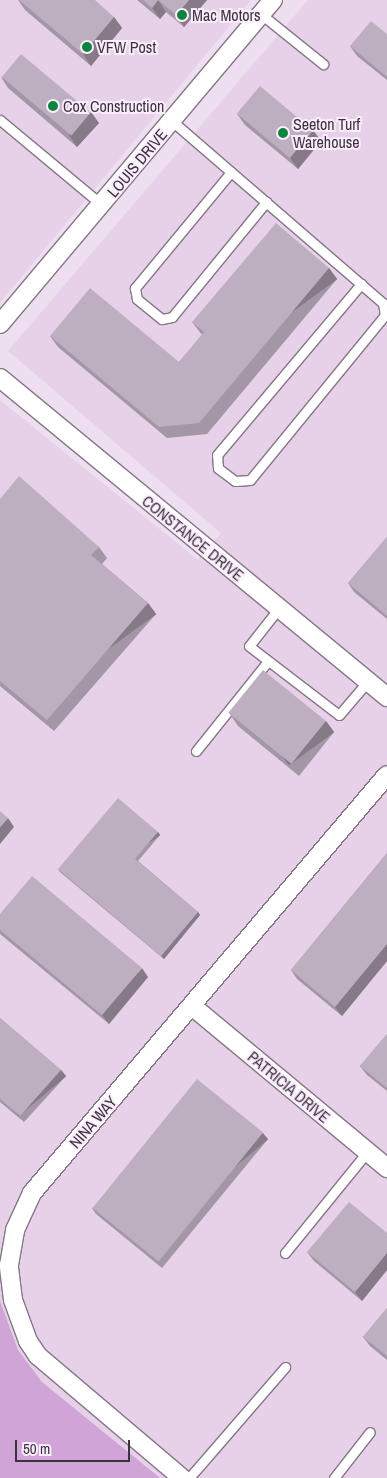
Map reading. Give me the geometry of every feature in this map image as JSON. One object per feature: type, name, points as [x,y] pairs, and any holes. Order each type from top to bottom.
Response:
[{"type":"street","name":"LOUIS DRIVE","points":[[0,324],[273,0]]},
{"type":"street","name":"CONSTANCE DRIVE","points":[[0,378],[387,697]]},
{"type":"street","name":"NINA WAY","points":[[182,1478],[38,1356],[28,1340],[13,1300],[9,1265],[15,1230],[32,1193],[387,775]]},
{"type":"street","name":"PATRICIA DRIVE","points":[[192,1006],[387,1168]]},
{"type":"lane","points":[[261,14],[323,64]]},
{"type":"lane","points":[[0,120],[102,205]]},
{"type":"lane","points":[[172,121],[231,172],[266,202],[361,284],[383,303],[385,315],[250,480],[235,481],[218,468],[216,455],[361,284]]},
{"type":"lane","points":[[231,172],[135,288],[136,299],[162,319],[172,317],[266,202]]},
{"type":"lane","points":[[279,608],[249,646],[338,715],[368,682]]},
{"type":"lane","points":[[196,752],[268,661]]},
{"type":"lane","points":[[285,1252],[368,1152]]},
{"type":"lane","points":[[189,1478],[285,1367]]},
{"type":"lane","points":[[334,1478],[370,1432]]},
{"type":"shaded area","points":[[0,0],[251,0],[0,303]]},
{"type":"shaded area","points":[[308,0],[387,0],[387,1478],[0,1478],[0,400],[198,560],[221,533],[8,351]]},
{"type":"shaded area","points":[[0,1301],[18,1350],[42,1382],[160,1478],[0,1478]]},
{"type":"building","name":"VFW Post","points":[[19,0],[95,0],[114,17],[83,54]]},
{"type":"building","points":[[143,0],[158,0],[152,8]]},
{"type":"building","points":[[158,0],[189,0],[176,15]]},
{"type":"building","points":[[371,21],[387,34],[387,77],[350,46]]},
{"type":"building","name":"Cox Construction","points":[[21,54],[91,112],[71,135],[2,77]]},
{"type":"building","name":"Seeton Turf Warehouse","points":[[260,86],[313,130],[290,158],[237,114]]},
{"type":"building","points":[[276,223],[329,268],[199,423],[159,427],[50,336],[90,288],[179,362],[204,332],[192,322]]},
{"type":"building","points":[[19,476],[99,547],[91,555],[148,603],[47,720],[0,681],[0,499]]},
{"type":"building","points":[[387,537],[387,616],[348,583]]},
{"type":"building","points":[[263,670],[326,721],[291,764],[228,713]]},
{"type":"building","points":[[118,798],[158,832],[135,859],[198,912],[161,956],[58,869]]},
{"type":"building","points":[[0,811],[8,818],[0,827]]},
{"type":"building","points":[[387,853],[387,944],[335,1007],[291,970]]},
{"type":"building","points":[[32,876],[142,968],[102,1015],[0,930],[0,914]]},
{"type":"building","points":[[0,1018],[61,1070],[20,1116],[0,1099]]},
{"type":"building","points":[[387,1034],[387,1088],[360,1066]]},
{"type":"building","points":[[197,1079],[263,1132],[159,1261],[93,1208]]},
{"type":"building","points":[[349,1202],[387,1233],[387,1253],[355,1292],[307,1252]]},
{"type":"building","points":[[387,1308],[387,1356],[363,1337]]},
{"type":"place","name":"Mac Motors","points":[[182,15]]},
{"type":"place","name":"VFW Post","points":[[87,47]]},
{"type":"place","name":"Cox Construction","points":[[53,106]]},
{"type":"place","name":"Seeton Turf Warehouse","points":[[283,133]]}]
